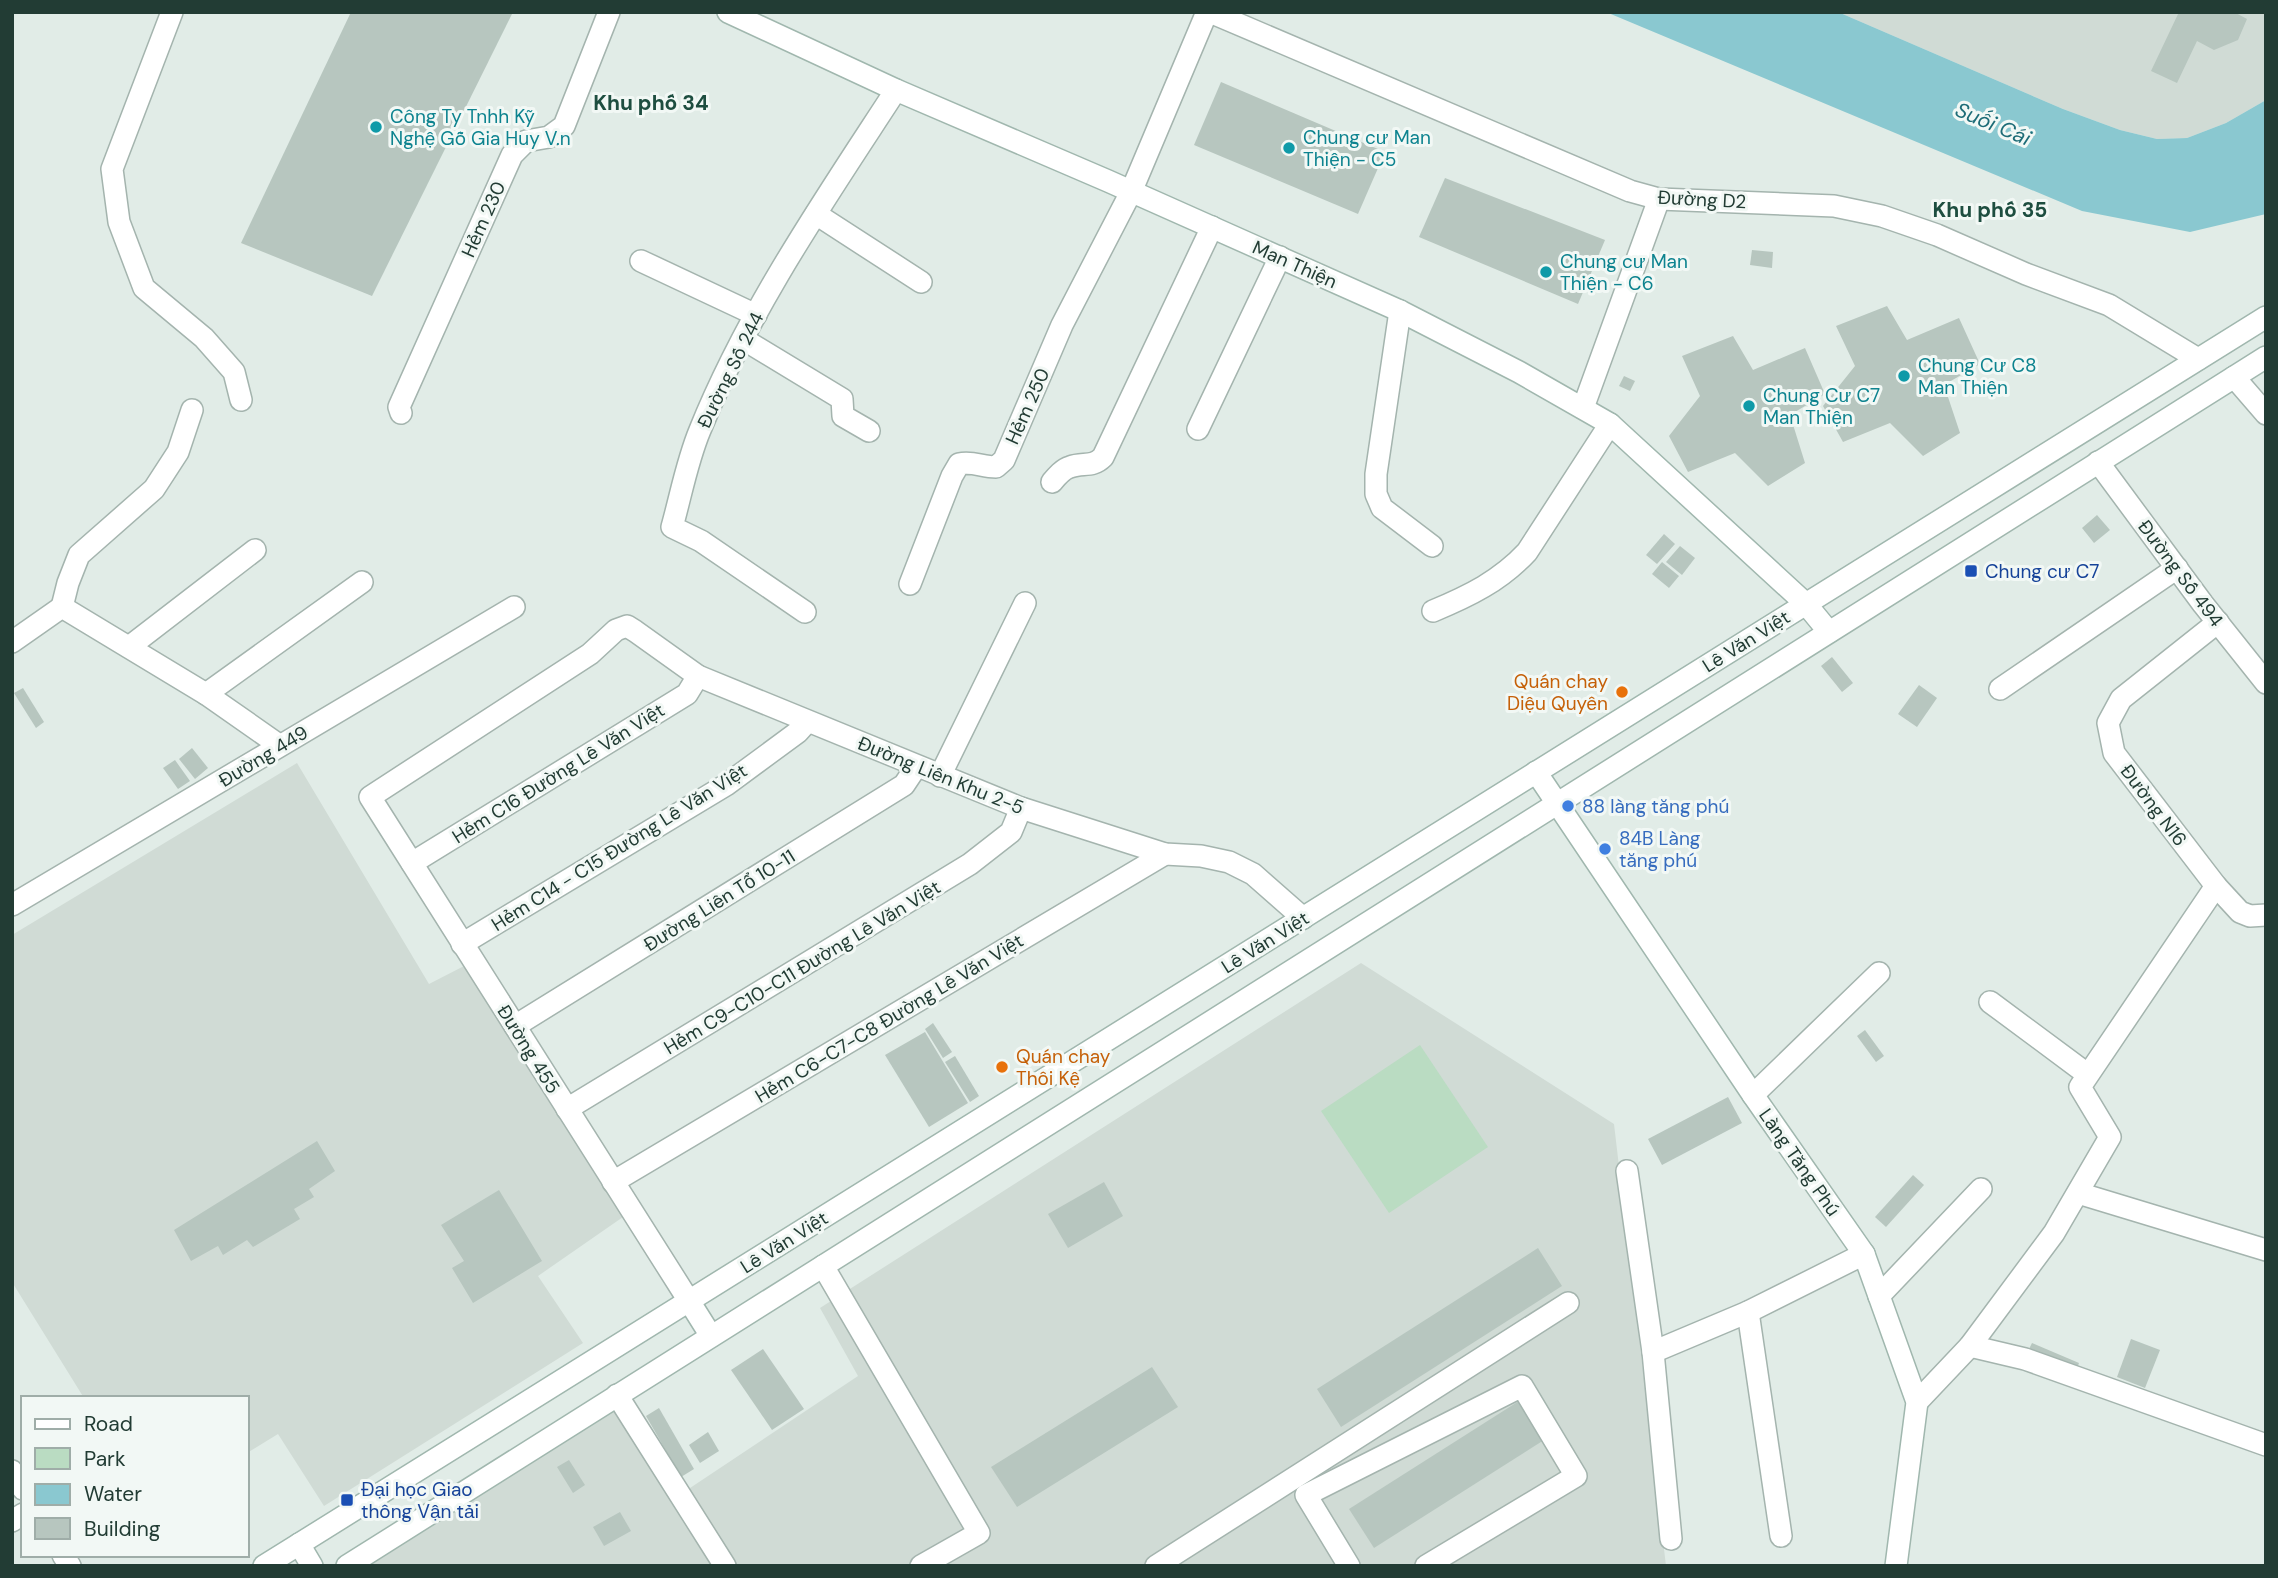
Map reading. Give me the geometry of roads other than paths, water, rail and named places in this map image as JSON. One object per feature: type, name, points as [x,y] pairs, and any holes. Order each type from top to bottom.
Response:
[{"type":"street","points":[[172,12],[111,169],[119,222],[144,288],[204,338],[234,372],[241,400]]},
{"type":"street","name":"Hẻm 230","points":[[401,413],[400,407],[512,155],[526,141],[549,136],[564,126],[609,12]]},
{"type":"street","name":"Man Thiện","points":[[728,12],[896,90],[1400,311],[1583,408],[1609,424],[1805,604],[1829,632]]},
{"type":"street","points":[[1131,192],[1209,12]]},
{"type":"street","name":"Đường D2","points":[[1209,12],[1630,191],[1659,199],[1834,206],[1882,216],[1937,235],[2026,274],[2109,305],[2198,359],[2234,377]]},
{"type":"street","name":"Đường Số 244","points":[[805,612],[701,541],[672,527],[699,432],[743,339],[816,214],[896,90]]},
{"type":"street","name":"Hẻm 250","points":[[910,584],[952,475],[959,464],[972,461],[996,467],[1004,460],[1062,325],[1131,192]]},
{"type":"street","points":[[1583,408],[1659,199]]},
{"type":"street","points":[[816,214],[921,282]]},
{"type":"street","points":[[1052,482],[1066,468],[1090,466],[1103,457],[1212,227]]},
{"type":"street","points":[[1198,429],[1280,257]]},
{"type":"street","points":[[641,261],[756,315]]},
{"type":"street","points":[[1400,311],[1376,474],[1376,494],[1382,508],[1432,546]]},
{"type":"street","name":"Lê Văn Việt","points":[[264,1566],[2266,317]]},
{"type":"street","points":[[743,339],[842,399],[844,416],[869,431]]},
{"type":"street","name":"Lê Văn Việt","points":[[347,1566],[2266,357]]},
{"type":"street","points":[[2234,377],[2266,414]]},
{"type":"street","points":[[12,642],[62,607],[79,555],[154,489],[178,452],[192,410]]},
{"type":"street","points":[[1433,611],[1482,589],[1512,568],[1527,552],[1609,424]]},
{"type":"street","name":"Đường Số 494","points":[[2098,462],[2266,683]]},
{"type":"street","points":[[129,647],[255,550]]},
{"type":"street","points":[[2000,689],[2176,568]]},
{"type":"street","points":[[206,694],[362,582]]},
{"type":"street","points":[[940,776],[1025,603]]},
{"type":"street","points":[[62,607],[206,694],[279,745]]},
{"type":"street","name":"Đường 449","points":[[12,905],[514,607]]},
{"type":"street","name":"Đường N16","points":[[2218,622],[2121,699],[2108,723],[2114,753],[2216,886],[2240,912],[2250,916],[2266,915]]},
{"type":"street","name":"Đường Liên Khu 2-5","points":[[370,797],[590,654],[616,630],[627,626],[698,676],[916,767],[1021,808],[1165,854],[1201,856],[1229,862],[1254,874],[1303,918]]},
{"type":"street","name":"Hẻm C16 Đường Lê Văn Việt","points":[[411,863],[687,694],[698,676]]},
{"type":"street","name":"Hẻm C14 - C15 Đường Lê Văn Việt","points":[[462,943],[726,785],[807,722]]},
{"type":"street","name":"Đường Liên Tổ 10-11","points":[[515,1026],[904,785],[916,767]]},
{"type":"street","name":"Làng Tăng Phú","points":[[1536,772],[1753,1095],[1864,1254],[1917,1402],[1896,1566]]},
{"type":"street","name":"Đường 455","points":[[370,797],[711,1336]]},
{"type":"street","name":"Hẻm C9-C10-C11 Đường Lê Văn Việt","points":[[567,1109],[970,864],[1011,832],[1021,808]]},
{"type":"street","name":"Hẻm C6-C7-C8 Đường Lê Văn Việt","points":[[613,1182],[1165,854]]},
{"type":"street","points":[[1917,1402],[1970,1346],[2053,1233],[2110,1138],[2080,1087],[2216,886]]},
{"type":"street","points":[[1753,1095],[1879,973]]},
{"type":"street","points":[[1990,1002],[2087,1074]]},
{"type":"street","points":[[1627,1171],[1653,1352],[1671,1539]]},
{"type":"street","points":[[1879,1296],[1981,1189]]},
{"type":"street","points":[[2078,1193],[2266,1250]]},
{"type":"street","points":[[1653,1352],[1748,1312],[1864,1254]]},
{"type":"street","points":[[823,1266],[979,1533],[921,1566]]},
{"type":"street","points":[[1156,1566],[1568,1303]]},
{"type":"street","points":[[1748,1312],[1782,1536]]},
{"type":"street","points":[[1970,1346],[2025,1359],[2266,1445]]},
{"type":"street","points":[[1349,1566],[1306,1495],[1522,1386],[1576,1476],[1426,1566]]},
{"type":"street","points":[[617,1395],[725,1566]]},
{"type":"street","points":[[299,1544],[312,1566]]},
{"type":"water","name":"Suối Cái","points":[[1606,12],[1838,12],[2063,109],[2120,130],[2157,139],[2187,138],[2226,123],[2266,100],[2266,214],[2190,232],[2082,211]]},
{"type":"place","name":"Công Ty Tnhh Kỹ Nghệ Gỗ Gia Huy V.n","points":[[376,127]]},
{"type":"place","name":"Chung cư Man Thiện - C5","points":[[1289,148]]},
{"type":"place","name":"Chung cư Man Thiện - C6","points":[[1546,272]]},
{"type":"place","name":"Chung Cư C8 Man Thiện","points":[[1904,376]]},
{"type":"place","name":"Chung Cư C7 Man Thiện","points":[[1749,406]]},
{"type":"place","name":"Chung cư C7","points":[[1971,571]]},
{"type":"place","name":"Quán chay Diệu Quyên","points":[[1622,692]]},
{"type":"place","name":"88 làng tăng phú","points":[[1568,806]]},
{"type":"place","name":"84B Làng tăng phú","points":[[1605,849]]},
{"type":"place","name":"Quán chay Thôi Kệ","points":[[1002,1067]]},
{"type":"place","name":"Đại học Giao thông Vận tải","points":[[347,1500]]},
{"type":"district","name":"Khu phố 34","points":[[651,103]]},
{"type":"district","name":"Khu phố 35","points":[[1990,210]]}]
